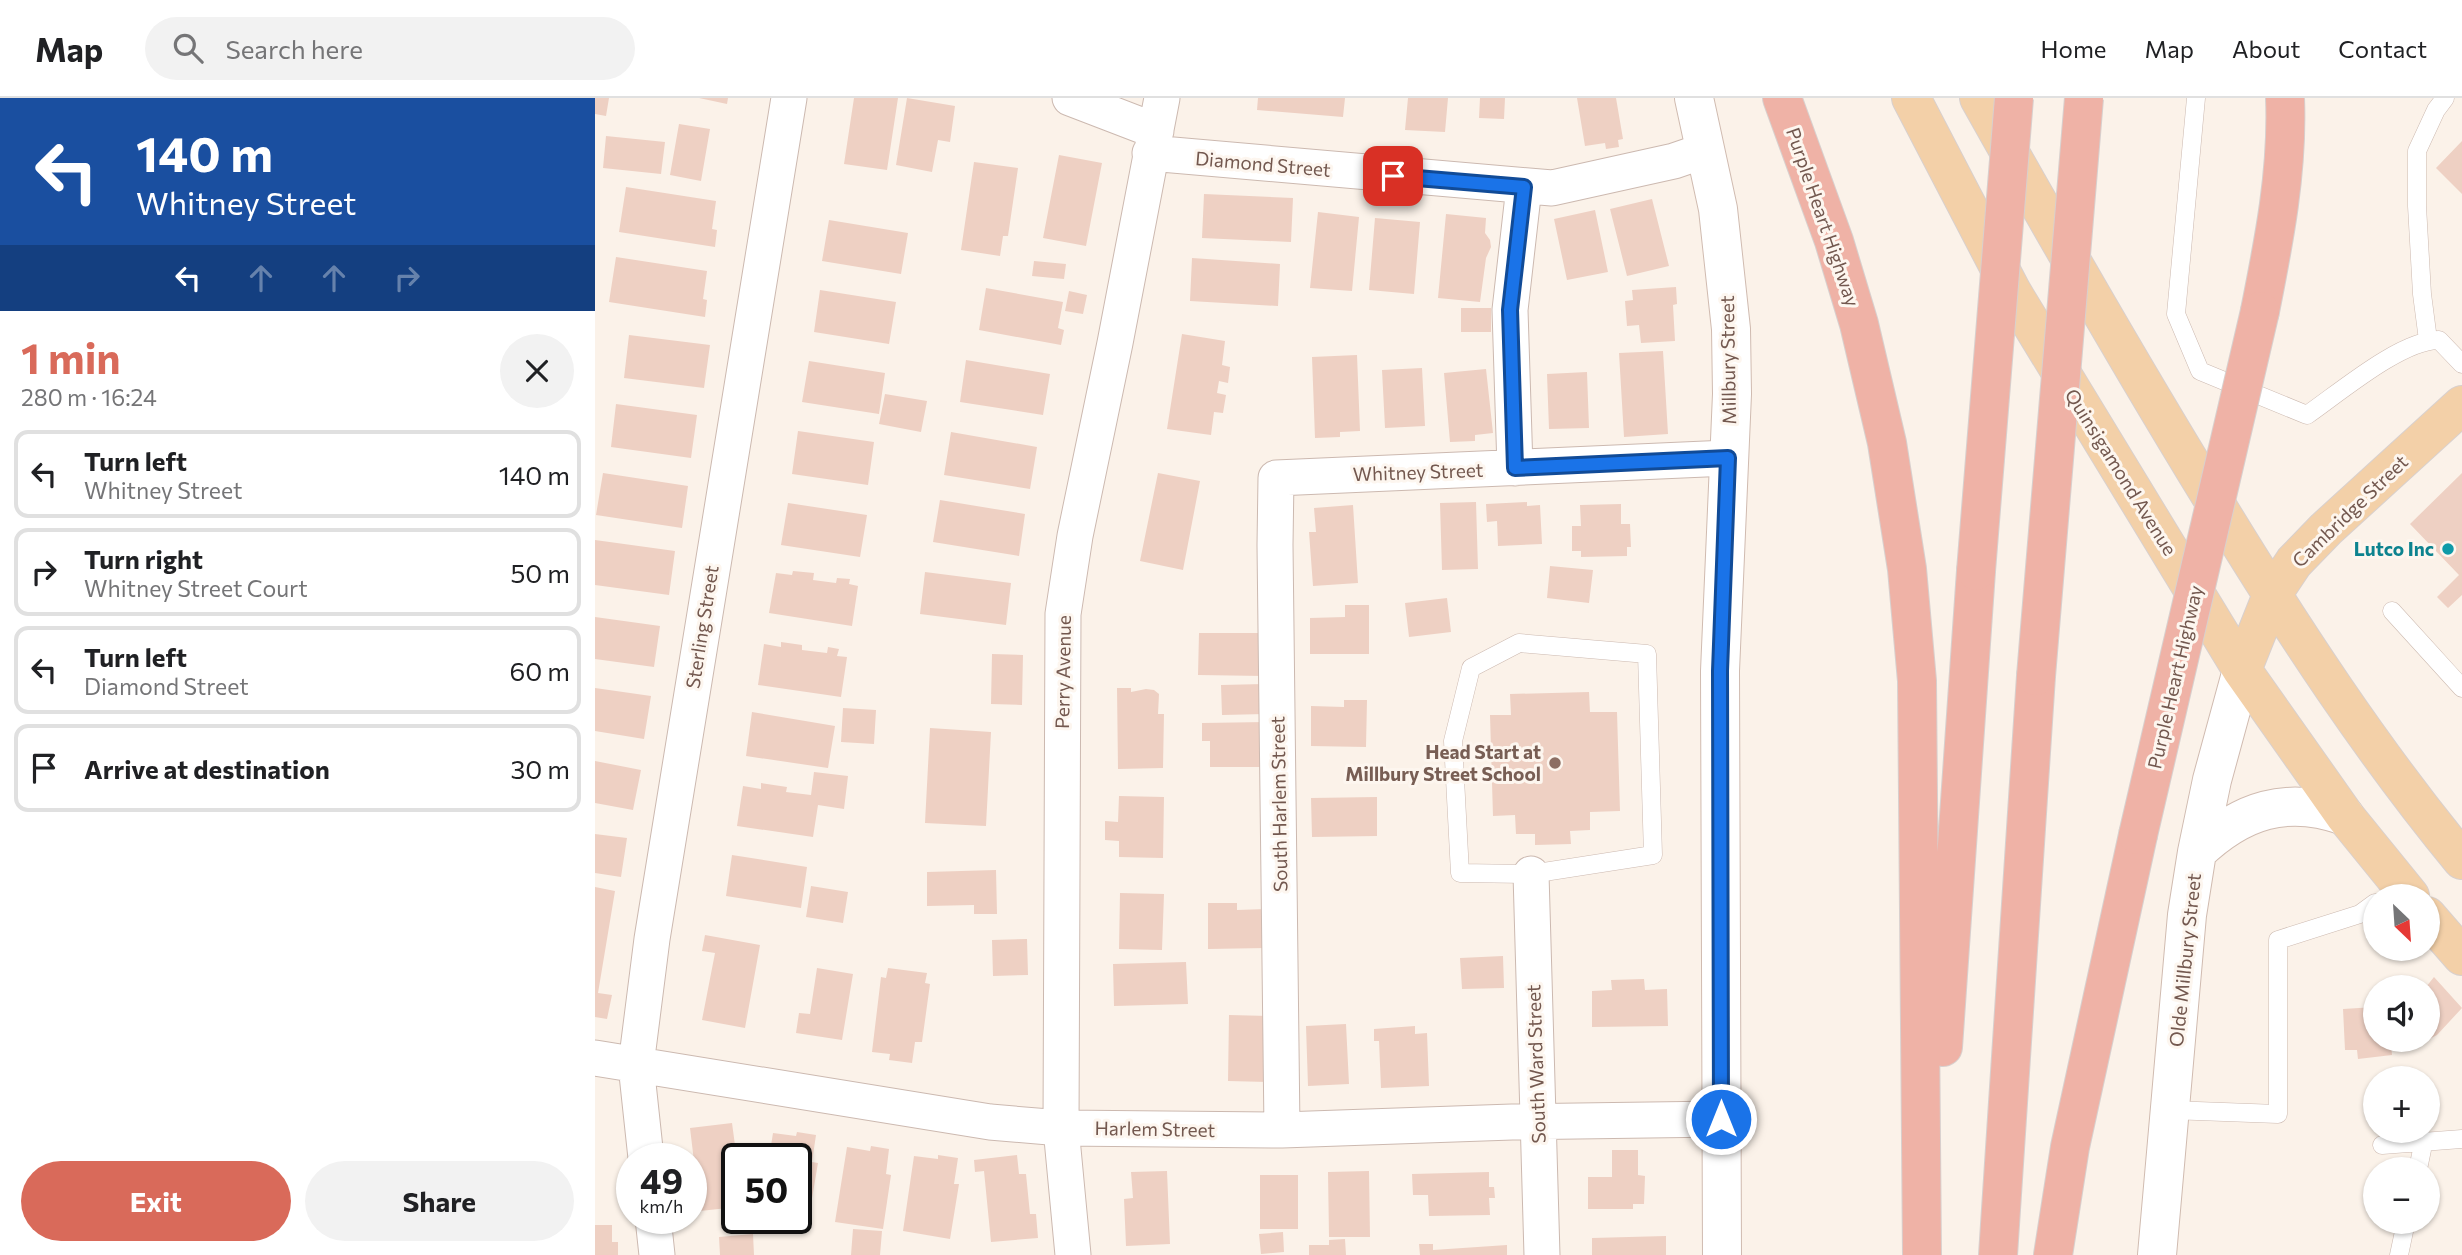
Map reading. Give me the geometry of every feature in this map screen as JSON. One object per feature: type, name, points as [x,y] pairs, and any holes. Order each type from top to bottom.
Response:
[{"type":"highway","name":"Purple Heart Highway","points":[[1782,98],[1800,143],[1852,300],[1887,443],[1907,569],[1917,681],[1922,1255]]},
{"type":"highway","points":[[1929,1255],[1976,571],[2014,98]]},
{"type":"highway","points":[[1998,1255],[2036,676],[2084,98]]},
{"type":"highway","name":"Purple Heart Highway","points":[[2053,1255],[2070,1147],[2138,835],[2260,311],[2279,212],[2285,98]]},
{"type":"main road","name":"Millbury Street","points":[[1694,98],[1718,209],[1731,329],[1732,394],[1720,671],[1722,1255]]},
{"type":"main road","name":"Quinsigamond Avenue","points":[[1911,98],[2012,292],[2242,670],[2345,816],[2385,884]]},
{"type":"main road","points":[[1979,98],[2137,373],[2271,595],[2363,730],[2462,860]]},
{"type":"main road","name":"Cambridge Street","points":[[2242,670],[2271,595],[2294,562],[2326,529],[2462,405]]},
{"type":"main road","name":"Olde Millbury Street","points":[[2157,1255],[2187,915],[2212,780],[2242,670]]},
{"type":"main road","points":[[2197,852],[2225,828],[2256,812],[2288,806],[2310,806],[2345,816]]},
{"type":"main road","points":[[2440,931],[2462,956]]},
{"type":"street","name":"Sterling Street","points":[[644,1143],[636,1065],[652,939],[789,98]]},
{"type":"street","name":"Diamond Street","points":[[1070,98],[1156,127],[1524,187],[1552,188],[1674,161],[1706,150]]},
{"type":"street","name":"Perry Avenue","points":[[1073,1255],[1062,1128],[1063,614],[1075,536],[1156,127]]},
{"type":"street","points":[[1515,468],[1510,310],[1524,187]]},
{"type":"street","name":"Whitney Street","points":[[1276,478],[1728,458]]},
{"type":"street","name":"South Harlem Street","points":[[1276,478],[1282,1130]]},
{"type":"street","name":"South Ward Street","points":[[1531,874],[1542,1255]]},
{"type":"street","name":"Harlem Street","points":[[595,1058],[990,1122],[1062,1128],[1282,1130],[1721,1119]]},
{"type":"street","points":[[655,1234],[657,1255]]},
{"type":"lane","points":[[2196,98],[2176,314],[2200,371],[2307,415],[2402,350],[2428,340],[2439,340],[2462,365]]},
{"type":"lane","points":[[2428,340],[2421,294],[2417,151],[2436,110],[2445,98]]},
{"type":"lane","points":[[2392,611],[2462,688]]},
{"type":"lane","points":[[1518,643],[1647,654],[1653,855],[1531,874],[1459,873],[1453,741],[1471,668],[1518,643]]},
{"type":"lane","points":[[2170,1110],[2278,1114],[2278,940],[2363,912]]},
{"type":"lane","points":[[2440,1140],[2462,1139]]},
{"type":"lane","points":[[2382,1145],[2399,1143]]},
{"type":"lane","points":[[2399,1255],[2403,1234]]},
{"type":"building","points":[[595,98],[609,98],[606,116],[595,114]]},
{"type":"building","points":[[699,98],[728,98],[727,104]]},
{"type":"building","points":[[854,98],[898,98],[887,170],[844,164]]},
{"type":"building","points":[[907,98],[955,106],[950,142],[938,140],[932,172],[896,165]]},
{"type":"building","points":[[1258,98],[1345,98],[1343,117],[1257,110]]},
{"type":"building","points":[[1408,98],[1448,98],[1445,132],[1405,130]]},
{"type":"building","points":[[1480,98],[1505,98],[1504,119],[1479,118]]},
{"type":"building","points":[[1577,98],[1616,98],[1623,139],[1618,140],[1619,147],[1606,149],[1605,143],[1585,146]]},
{"type":"building","points":[[679,124],[710,129],[701,181],[670,175]]},
{"type":"building","points":[[606,136],[665,142],[661,174],[603,168]]},
{"type":"building","points":[[2462,141],[2462,194],[2436,168]]},
{"type":"building","points":[[1059,155],[1102,163],[1086,246],[1043,238]]},
{"type":"building","points":[[974,162],[1018,168],[1008,236],[1003,236],[1000,256],[961,250]]},
{"type":"building","points":[[626,187],[716,201],[712,229],[717,230],[715,247],[619,232]]},
{"type":"building","points":[[1204,194],[1293,198],[1291,242],[1202,238]]},
{"type":"building","points":[[1652,199],[1669,266],[1627,276],[1610,209]]},
{"type":"building","points":[[1595,210],[1608,272],[1567,280],[1554,219]]},
{"type":"building","points":[[1318,212],[1359,217],[1352,291],[1310,288]]},
{"type":"building","points":[[1446,214],[1486,218],[1485,233],[1491,247],[1486,258],[1480,302],[1438,298]]},
{"type":"building","points":[[1375,218],[1420,222],[1414,294],[1369,290]]},
{"type":"building","points":[[829,220],[908,233],[901,274],[822,261]]},
{"type":"building","points":[[616,257],[707,271],[703,299],[707,300],[705,317],[609,302]]},
{"type":"building","points":[[1192,258],[1280,264],[1278,306],[1190,301]]},
{"type":"building","points":[[1034,261],[1066,264],[1064,279],[1032,276]]},
{"type":"building","points":[[1676,287],[1677,304],[1673,305],[1675,341],[1641,343],[1639,325],[1627,326],[1625,301],[1633,300],[1632,290]]},
{"type":"building","points":[[986,288],[1063,302],[1058,328],[1064,330],[1061,345],[979,330]]},
{"type":"building","points":[[820,290],[896,302],[889,344],[814,332]]},
{"type":"building","points":[[1069,291],[1087,295],[1083,314],[1065,311]]},
{"type":"building","points":[[1461,308],[1491,308],[1491,332],[1461,332]]},
{"type":"building","points":[[1182,334],[1225,341],[1222,365],[1230,367],[1228,383],[1219,381],[1217,393],[1226,395],[1223,413],[1214,412],[1211,435],[1167,429]]},
{"type":"building","points":[[629,335],[710,345],[704,388],[624,378]]},
{"type":"building","points":[[1663,351],[1668,434],[1624,437],[1619,353]]},
{"type":"building","points":[[1357,355],[1360,431],[1340,432],[1340,437],[1315,438],[1312,357]]},
{"type":"building","points":[[966,360],[1050,374],[1043,415],[960,402]]},
{"type":"building","points":[[809,361],[885,373],[879,414],[802,402]]},
{"type":"building","points":[[1422,368],[1425,426],[1385,428],[1382,370]]},
{"type":"building","points":[[1486,369],[1493,433],[1475,435],[1475,441],[1450,442],[1444,373]]},
{"type":"building","points":[[1587,372],[1589,428],[1549,429],[1547,374]]},
{"type":"building","points":[[885,394],[927,401],[921,432],[879,424]]},
{"type":"building","points":[[616,404],[697,415],[691,458],[611,447]]},
{"type":"building","points":[[798,431],[874,442],[868,485],[792,474]]},
{"type":"building","points":[[951,432],[1037,447],[1030,489],[944,475]]},
{"type":"building","points":[[603,473],[688,486],[682,528],[596,515]]},
{"type":"building","points":[[1158,473],[1200,481],[1183,570],[1140,561]]},
{"type":"building","name":"Lutco Inc","points":[[2462,473],[2462,595],[2448,608],[2437,597],[2459,575],[2410,524]]},
{"type":"building","points":[[940,500],[1025,514],[1019,556],[933,542]]},
{"type":"building","points":[[1476,502],[1478,569],[1442,570],[1440,503]]},
{"type":"building","points":[[1527,502],[1527,506],[1540,505],[1542,544],[1498,546],[1497,521],[1487,522],[1486,504]]},
{"type":"building","points":[[788,503],[867,515],[860,557],[781,545]]},
{"type":"building","points":[[1621,504],[1621,524],[1630,524],[1631,547],[1627,547],[1627,556],[1581,557],[1581,551],[1572,551],[1572,526],[1581,526],[1580,505]]},
{"type":"building","points":[[1353,505],[1358,583],[1313,586],[1309,532],[1316,532],[1314,508]]},
{"type":"building","points":[[595,540],[675,551],[669,595],[595,585]]},
{"type":"building","points":[[1550,566],[1593,570],[1589,603],[1547,598]]},
{"type":"building","points":[[793,571],[814,573],[813,580],[836,583],[837,578],[850,579],[849,584],[858,586],[852,626],[769,613],[776,573],[792,575]]},
{"type":"building","points":[[925,572],[1011,583],[1006,625],[920,614]]},
{"type":"building","points":[[1447,598],[1451,632],[1409,637],[1405,603]]},
{"type":"building","points":[[1345,605],[1369,605],[1369,654],[1310,654],[1310,618],[1345,617]]},
{"type":"building","points":[[595,617],[660,626],[654,667],[595,659]]},
{"type":"building","points":[[1199,633],[1265,633],[1264,676],[1198,675]]},
{"type":"building","points":[[781,642],[802,645],[802,650],[827,653],[828,647],[839,649],[837,656],[847,657],[841,697],[758,685],[764,644],[781,647]]},
{"type":"building","points":[[992,654],[1023,655],[1022,705],[991,704]]},
{"type":"building","points":[[1264,684],[1265,714],[1222,715],[1221,685]]},
{"type":"building","points":[[595,688],[651,696],[644,739],[595,731]]},
{"type":"building","points":[[1117,688],[1131,688],[1131,692],[1154,690],[1159,694],[1158,714],[1164,714],[1163,768],[1118,769]]},
{"type":"building","name":"Head Start at Millbury Street School","points":[[1589,692],[1590,712],[1617,712],[1620,811],[1590,812],[1590,830],[1570,831],[1571,844],[1535,845],[1535,834],[1516,834],[1515,815],[1493,816],[1490,715],[1511,715],[1510,694]]},
{"type":"building","points":[[1344,700],[1367,700],[1366,747],[1311,746],[1311,706],[1344,707]]},
{"type":"building","points":[[843,708],[876,710],[874,744],[841,742]]},
{"type":"building","points":[[752,712],[835,726],[828,768],[746,756]]},
{"type":"building","points":[[1266,722],[1267,767],[1210,767],[1210,741],[1202,741],[1202,723]]},
{"type":"building","points":[[930,728],[991,732],[986,826],[925,823]]},
{"type":"building","points":[[595,761],[641,770],[633,810],[595,803]]},
{"type":"building","points":[[814,772],[848,776],[844,809],[818,805],[813,837],[737,826],[743,786],[761,789],[761,783],[787,787],[786,792],[811,795]]},
{"type":"building","points":[[1119,796],[1164,797],[1163,858],[1119,857],[1119,841],[1105,840],[1105,821],[1118,822]]},
{"type":"building","points":[[1377,797],[1377,836],[1312,837],[1311,798]]},
{"type":"building","points":[[595,834],[627,838],[621,877],[595,873]]},
{"type":"building","points":[[732,855],[807,867],[801,908],[726,896]]},
{"type":"building","points":[[996,870],[997,914],[974,914],[974,905],[927,906],[927,872]]},
{"type":"building","points":[[811,886],[848,892],[843,923],[806,917]]},
{"type":"building","points":[[595,887],[615,891],[598,993],[612,995],[607,1019],[595,1017]]},
{"type":"building","points":[[1120,893],[1164,894],[1162,950],[1119,949]]},
{"type":"building","points":[[1208,903],[1237,903],[1237,910],[1266,909],[1266,948],[1208,949]]},
{"type":"building","points":[[705,935],[760,945],[745,1028],[702,1020],[715,953],[702,951]]},
{"type":"building","points":[[1027,939],[1028,975],[993,976],[992,940]]},
{"type":"building","points":[[1503,956],[1504,988],[1462,989],[1460,958]]},
{"type":"building","points":[[1186,962],[1188,1004],[1114,1006],[1113,964]]},
{"type":"building","points":[[817,968],[853,974],[842,1040],[796,1033],[799,1013],[810,1014]]},
{"type":"building","points":[[888,968],[927,973],[925,983],[930,984],[922,1042],[915,1042],[912,1063],[889,1060],[890,1054],[872,1052],[881,977],[886,978]]},
{"type":"building","points":[[1644,979],[1645,990],[1667,989],[1668,1026],[1592,1027],[1592,991],[1612,990],[1611,980]]},
{"type":"building","points":[[2440,984],[2462,1008],[2440,1032]]},
{"type":"building","points":[[2363,1008],[2363,1052],[2392,1052],[2392,1055],[2358,1059],[2357,1050],[2345,1050],[2343,1009]]},
{"type":"building","points":[[1229,1015],[1269,1016],[1268,1082],[1228,1081]]},
{"type":"building","points":[[1346,1024],[1349,1084],[1308,1086],[1306,1026]]},
{"type":"building","points":[[1415,1026],[1415,1034],[1427,1033],[1429,1086],[1381,1088],[1379,1041],[1374,1041],[1374,1029]]},
{"type":"building","points":[[732,1123],[735,1143],[721,1143],[721,1209],[707,1210],[707,1143],[692,1143],[690,1128]]},
{"type":"building","points":[[797,1132],[816,1135],[812,1162],[812,1143],[771,1143],[773,1133],[796,1136]]},
{"type":"building","points":[[871,1146],[889,1149],[886,1174],[891,1175],[883,1229],[835,1222],[847,1147],[870,1151]]},
{"type":"building","points":[[1612,1150],[1638,1150],[1638,1175],[1645,1176],[1644,1204],[1633,1204],[1633,1209],[1588,1209],[1588,1177],[1612,1177]]},
{"type":"building","points":[[938,1155],[958,1158],[954,1184],[959,1184],[950,1239],[903,1231],[914,1156],[938,1159]]},
{"type":"building","points":[[1017,1155],[1019,1174],[1026,1174],[1030,1214],[1036,1214],[1038,1238],[991,1242],[984,1171],[975,1172],[974,1160]]},
{"type":"building","points":[[812,1162],[818,1163],[812,1198]]},
{"type":"building","points":[[1167,1171],[1170,1244],[1126,1246],[1124,1199],[1133,1198],[1131,1172]]},
{"type":"building","points":[[1369,1171],[1370,1237],[1329,1237],[1328,1172]]},
{"type":"building","points":[[1489,1172],[1489,1187],[1494,1187],[1495,1198],[1489,1198],[1490,1215],[1429,1216],[1428,1195],[1413,1195],[1412,1174]]},
{"type":"building","points":[[1260,1175],[1298,1175],[1298,1229],[1260,1229]]},
{"type":"building","points":[[595,1225],[612,1225],[612,1242],[618,1242],[618,1255],[595,1255]]},
{"type":"building","points":[[853,1229],[882,1231],[880,1255],[851,1255]]},
{"type":"building","points":[[1283,1232],[1284,1252],[1261,1254],[1259,1234]]},
{"type":"building","points":[[753,1234],[754,1255],[720,1255],[719,1237]]},
{"type":"building","points":[[1666,1236],[1666,1255],[1592,1255],[1592,1238]]},
{"type":"building","points":[[1345,1239],[1346,1255],[1309,1255],[1309,1245],[1329,1245],[1329,1240]]},
{"type":"building","points":[[1419,1244],[1433,1244],[1433,1250],[1507,1245],[1507,1255],[1420,1255]]},
{"type":"place","name":"Lutco Inc","points":[[2448,549]]},
{"type":"place","name":"Head Start at Millbury Street School","points":[[1555,763]]},
{"type":"route","points":[[1393,176],[1524,187],[1510,310],[1515,468],[1728,458],[1720,671],[1721,1119]]}]
